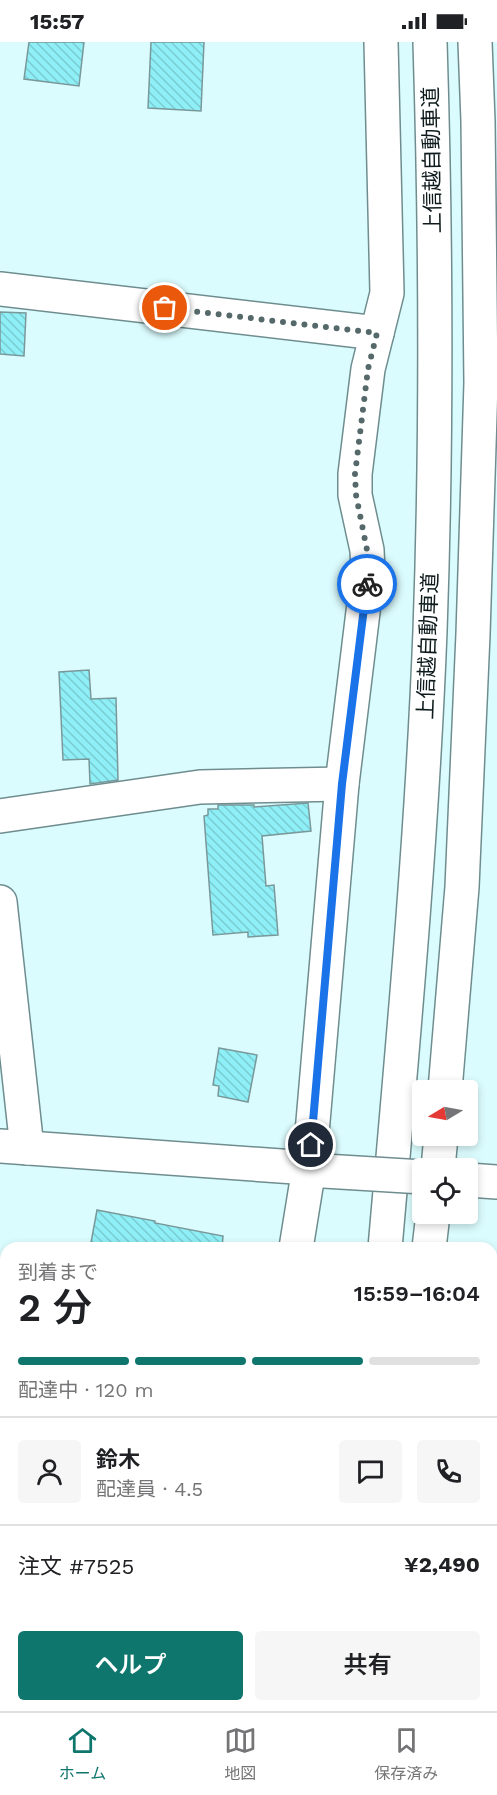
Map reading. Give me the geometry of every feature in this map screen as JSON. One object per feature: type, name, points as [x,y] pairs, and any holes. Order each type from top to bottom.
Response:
[{"type":"main road","points":[[298,1242],[317,1170],[342,784],[368,571],[355,474],[368,369],[387,293],[381,42]]},
{"type":"main road","name":"上信越自動車道","points":[[386,1242],[416,886],[430,630],[435,379],[430,42]]},
{"type":"main road","name":"上信越自動車道","points":[[446,1080],[462,887],[481,383],[475,42]]},
{"type":"main road","points":[[0,289],[377,333]]},
{"type":"main road","points":[[0,816],[200,787],[342,784]]},
{"type":"main road","points":[[0,902],[14,1147],[412,1177]]},
{"type":"main road","points":[[478,1181],[497,1182]]},
{"type":"main road","points":[[430,1242],[432,1224]]},
{"type":"building","points":[[29,42],[84,42],[79,86],[24,79]]},
{"type":"building","points":[[151,42],[204,42],[201,111],[148,108]]},
{"type":"building","points":[[0,312],[26,313],[24,356],[0,354]]},
{"type":"building","points":[[89,670],[91,699],[116,698],[118,780],[90,784],[89,759],[63,760],[59,672]]},
{"type":"building","points":[[308,803],[311,831],[262,836],[266,886],[274,885],[278,935],[248,937],[248,932],[213,935],[204,816],[208,815],[208,809],[218,809],[218,805],[254,805],[254,807]]},
{"type":"building","points":[[219,1048],[257,1055],[248,1102],[218,1096],[219,1086],[213,1085]]},
{"type":"building","points":[[97,1210],[223,1236],[222,1242],[91,1242]]},
{"type":"way so far","points":[[165,308],[377,333],[368,369],[355,474],[356,495],[367,550],[367,584]]},
{"type":"route","points":[[311,1145],[342,784],[367,584]]}]
